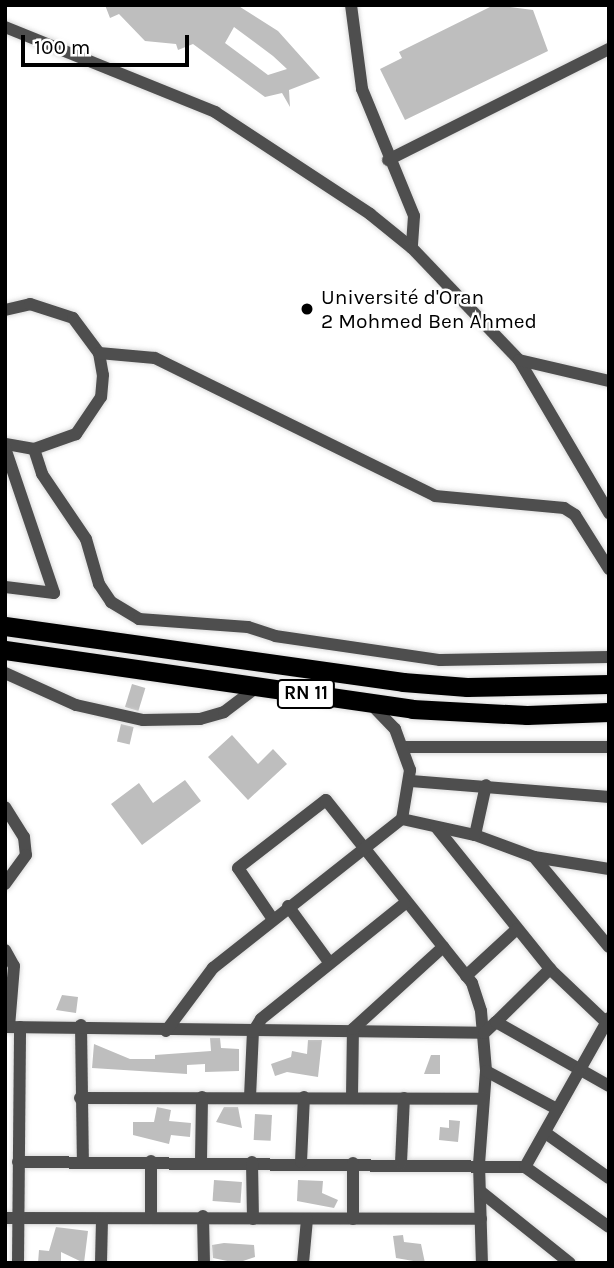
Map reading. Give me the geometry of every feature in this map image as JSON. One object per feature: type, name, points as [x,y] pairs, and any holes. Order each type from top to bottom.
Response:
[{"type":"highway","name":"RN 11","points":[[5,626],[403,682],[467,687],[609,684]]},
{"type":"highway","name":"RN 11","points":[[5,650],[412,709],[527,715],[609,712]]},
{"type":"street","points":[[351,5],[362,89],[388,160],[414,216],[412,248]]},
{"type":"street","points":[[5,27],[215,112],[312,171],[412,248],[519,360],[609,513]]},
{"type":"street","points":[[388,160],[609,49]]},
{"type":"street","points":[[5,587],[54,593],[5,446],[34,449],[76,434],[91,417],[102,386],[99,353],[89,333],[52,308],[6,305]]},
{"type":"street","points":[[99,353],[155,358],[435,496],[564,508],[575,515],[609,569]]},
{"type":"street","points":[[519,360],[609,381]]},
{"type":"street","points":[[34,449],[42,474],[86,539],[99,584],[111,602],[139,619],[248,626],[275,636],[463,662],[609,657]]},
{"type":"street","points":[[5,673],[76,705],[143,720],[200,719],[224,712],[257,687]]},
{"type":"street","points":[[166,1031],[204,978],[272,918],[402,819],[411,781],[402,742],[383,713],[367,702]]},
{"type":"street","points":[[402,742],[412,709]]},
{"type":"street","points":[[402,742],[609,747]]},
{"type":"street","points":[[411,781],[609,797]]},
{"type":"street","points":[[475,835],[486,785]]},
{"type":"street","points":[[272,918],[238,867],[320,801],[336,810],[367,848],[404,904],[466,976],[478,996],[484,1033],[486,1071],[480,1164],[482,1259],[494,1263]]},
{"type":"street","points":[[5,807],[24,837],[26,855],[5,884]]},
{"type":"street","points":[[402,819],[475,835],[534,857],[609,869]]},
{"type":"street","points":[[436,827],[550,969],[608,1021],[576,1067],[547,1134],[525,1167]]},
{"type":"street","points":[[534,857],[609,947]]},
{"type":"street","points":[[250,1097],[253,1032],[269,1009],[404,904]]},
{"type":"street","points":[[288,906],[329,961]]},
{"type":"street","points":[[466,976],[517,929]]},
{"type":"street","points":[[352,1097],[353,1029],[443,947]]},
{"type":"street","points":[[5,950],[14,966],[11,1027],[12,1134],[18,1162],[18,1263]]},
{"type":"street","points":[[11,1027],[81,1025],[166,1031],[353,1029],[484,1033],[550,969]]},
{"type":"street","points":[[496,1022],[609,1086]]},
{"type":"street","points":[[81,1025],[83,1160]]},
{"type":"street","points":[[486,1071],[557,1109]]},
{"type":"street","points":[[201,1161],[202,1097]]},
{"type":"street","points":[[301,1162],[304,1097]]},
{"type":"street","points":[[80,1098],[483,1098]]},
{"type":"street","points":[[401,1163],[404,1098]]},
{"type":"street","points":[[547,1134],[609,1178]]},
{"type":"street","points":[[151,1161],[151,1216]]},
{"type":"street","points":[[18,1162],[201,1161],[480,1164],[525,1167],[609,1227]]},
{"type":"street","points":[[251,1162],[253,1219]]},
{"type":"street","points":[[353,1163],[353,1219]]},
{"type":"street","points":[[480,1191],[570,1263]]},
{"type":"street","points":[[203,1216],[204,1263]]},
{"type":"street","points":[[5,1218],[203,1216],[253,1219],[481,1219]]},
{"type":"street","points":[[101,1263],[102,1219]]},
{"type":"street","points":[[303,1263],[307,1219]]},
{"type":"building","points":[[105,5],[237,5],[278,31],[320,78],[289,90],[290,107],[282,93],[265,97],[193,44],[178,50],[176,44],[145,41],[119,14],[110,18]],"holes":[[[234,27],[287,69],[268,75],[225,43]]]},
{"type":"building","points":[[494,5],[533,10],[548,51],[405,120],[380,69],[402,58],[399,52]]},
{"type":"building","points":[[132,684],[145,688],[138,711],[125,707]]},
{"type":"building","points":[[121,724],[134,727],[130,744],[117,742]]},
{"type":"building","points":[[232,735],[258,764],[273,749],[287,764],[248,800],[208,757]]},
{"type":"building","points":[[185,780],[201,801],[142,845],[111,804],[139,783],[153,803]]},
{"type":"building","points":[[62,995],[78,997],[76,1013],[56,1010]]},
{"type":"building","points":[[210,1038],[220,1038],[221,1048],[239,1049],[239,1071],[205,1072],[205,1064],[187,1065],[187,1074],[92,1068],[94,1044],[130,1059],[155,1059],[155,1055],[211,1051]]},
{"type":"building","points":[[308,1040],[322,1040],[318,1077],[287,1072],[275,1076],[271,1064],[291,1057],[292,1051],[307,1054]]},
{"type":"building","points":[[431,1055],[440,1055],[440,1074],[424,1074]]},
{"type":"building","points":[[157,1107],[171,1110],[169,1121],[191,1123],[190,1137],[171,1135],[169,1144],[133,1135],[133,1122],[154,1122]]},
{"type":"building","points":[[224,1107],[238,1107],[242,1128],[216,1122]]},
{"type":"building","points":[[255,1114],[272,1115],[271,1141],[254,1140]]},
{"type":"building","points":[[449,1120],[460,1121],[458,1142],[439,1140],[440,1127],[449,1128]]},
{"type":"building","points":[[214,1180],[242,1182],[240,1203],[213,1201]]},
{"type":"building","points":[[298,1180],[323,1181],[322,1193],[338,1200],[334,1208],[297,1201]]},
{"type":"building","points":[[56,1227],[88,1231],[84,1263],[61,1252],[61,1263],[38,1263],[39,1250],[49,1251]]},
{"type":"building","points":[[403,1235],[404,1242],[421,1244],[425,1263],[396,1258],[393,1236]]},
{"type":"building","points":[[212,1245],[254,1245],[255,1257],[237,1263],[213,1258]]},
{"type":"place","name":"Université d'Oran 2 Mohmed Ben Ahmed","points":[[307,309]]}]
